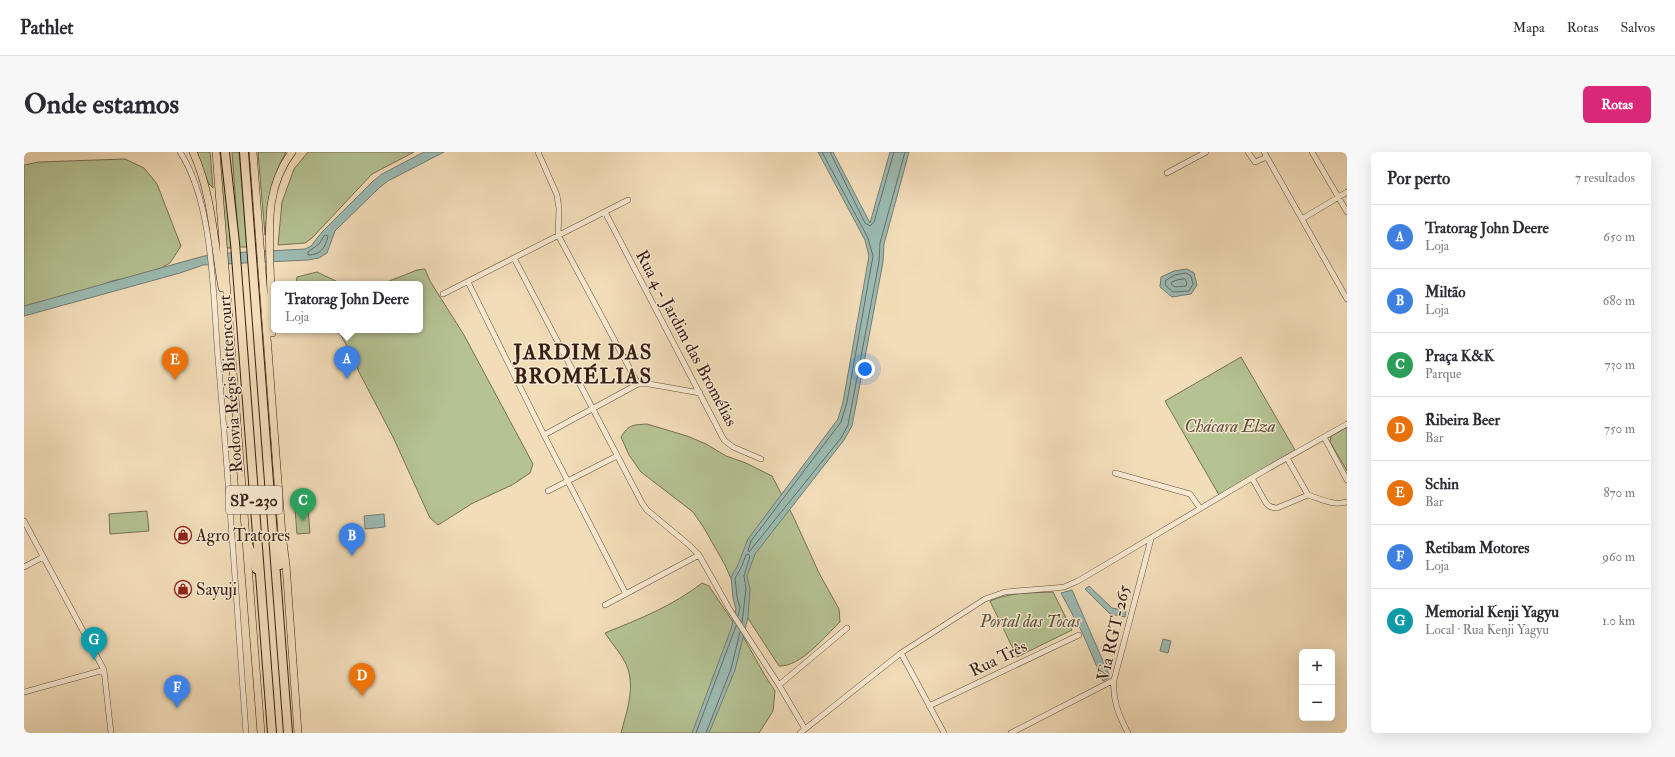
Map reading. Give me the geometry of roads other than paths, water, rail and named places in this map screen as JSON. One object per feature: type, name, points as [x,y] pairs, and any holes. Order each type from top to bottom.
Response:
[{"type":"highway","name":"Rodovia Régis Bittencourt","points":[[225,152],[235,243],[272,733]]},
{"type":"highway","name":"Rodovia Régis Bittencourt","points":[[244,152],[288,733]]},
{"type":"highway","points":[[278,592],[282,536]]},
{"type":"highway","points":[[246,537],[260,581]]},
{"type":"main road","points":[[193,152],[205,185],[211,245],[218,267],[232,366],[245,512],[261,733]]},
{"type":"main road","points":[[216,152],[222,243],[218,267]]},
{"type":"main road","points":[[253,152],[298,733]]},
{"type":"main road","points":[[271,325],[269,222],[274,186],[279,172],[292,152]]},
{"type":"main road","points":[[271,333],[272,387]]},
{"type":"street","points":[[180,152],[192,174],[198,191],[211,245]]},
{"type":"street","points":[[538,152],[555,190],[558,201],[558,235],[638,384]]},
{"type":"street","points":[[1167,173],[1206,152]]},
{"type":"street","points":[[1248,152],[1255,162],[1265,154],[1302,219],[1345,289],[1347,299]]},
{"type":"street","points":[[1312,152],[1347,212]]},
{"type":"street","points":[[1302,219],[1347,192]]},
{"type":"street","points":[[443,294],[628,200]]},
{"type":"street","name":"Rua 4 - Jardim das Bromélias","points":[[605,212],[727,443],[761,459]]},
{"type":"street","points":[[514,258],[617,456],[647,510],[689,545],[698,555],[730,610],[779,685],[805,729]]},
{"type":"street","points":[[218,267],[222,400],[246,733]]},
{"type":"street","points":[[468,282],[567,481],[626,594]]},
{"type":"street","points":[[544,435],[638,384],[649,384],[700,392]]},
{"type":"street","points":[[800,733],[901,653],[985,599],[1005,592],[1055,588],[1073,584],[1200,508],[1347,424]]},
{"type":"street","points":[[1324,437],[1347,480]]},
{"type":"street","points":[[548,491],[617,456]]},
{"type":"street","points":[[1287,458],[1308,494],[1327,502],[1347,502]]},
{"type":"street","points":[[1115,474],[1154,486],[1190,494],[1200,508]]},
{"type":"street","points":[[1252,478],[1269,506],[1272,508],[1277,508],[1308,494]]},
{"type":"street","points":[[24,521],[104,670],[111,733]]},
{"type":"street","name":"Via RGT-265","points":[[1128,733],[1115,703],[1113,689],[1114,680],[1150,539]]},
{"type":"street","points":[[605,605],[698,555]]},
{"type":"street","points":[[24,567],[43,557]]},
{"type":"street","points":[[779,685],[847,628]]},
{"type":"street","name":"Rua Três","points":[[929,706],[1079,635]]},
{"type":"street","points":[[901,653],[944,733]]},
{"type":"street","points":[[24,692],[104,670]]},
{"type":"street","points":[[1011,733],[1114,680]]},
{"type":"water","points":[[424,152],[444,152],[388,181],[380,187],[335,231],[327,253],[319,258],[308,260],[203,265],[180,273],[24,316],[24,306],[204,256],[229,253],[305,249],[311,246],[322,232],[372,182],[382,174]]},
{"type":"water","points":[[818,152],[833,152],[870,223],[890,152],[909,152],[884,244],[883,262],[852,426],[844,440],[755,554],[747,576],[750,589],[748,617],[735,670],[709,733],[692,733],[731,629],[736,609],[733,598],[731,577],[737,567],[748,539],[838,419],[843,402],[869,256],[865,240]]},
{"type":"water","points":[[1187,269],[1194,273],[1197,285],[1191,294],[1172,297],[1160,287],[1161,277],[1174,271]]},
{"type":"water","points":[[384,514],[385,527],[365,529],[364,516]]},
{"type":"water","points":[[1089,586],[1112,608],[1126,611],[1125,617],[1110,614],[1085,589]]},
{"type":"water","points":[[1072,590],[1110,677],[1103,681],[1083,634],[1061,593]]},
{"type":"water","points":[[1163,639],[1171,641],[1168,653],[1160,651]]},
{"type":"place","name":"Tratorag John Deere","points":[[347,379]]},
{"type":"place","name":"Schin","points":[[175,380]]},
{"type":"place","name":"Praça K&K","points":[[303,521]]},
{"type":"place","name":"Agro Tratores","points":[[183,535]]},
{"type":"place","name":"Miltão","points":[[352,556]]},
{"type":"place","name":"Sayuji","points":[[183,589]]},
{"type":"place","name":"Memorial Kenji Yagyu","points":[[94,660]]},
{"type":"place","name":"Ribeira Beer","points":[[362,696]]},
{"type":"place","name":"Retibam Motores","points":[[177,708]]},
{"type":"district","name":"JARDIM DAS BROMÉLIAS","points":[[583,364]]},
{"type":"park label","name":"Chácara Elza","points":[[1230,426]]},
{"type":"park label","name":"Portal das Tocas","points":[[1030,621]]}]
